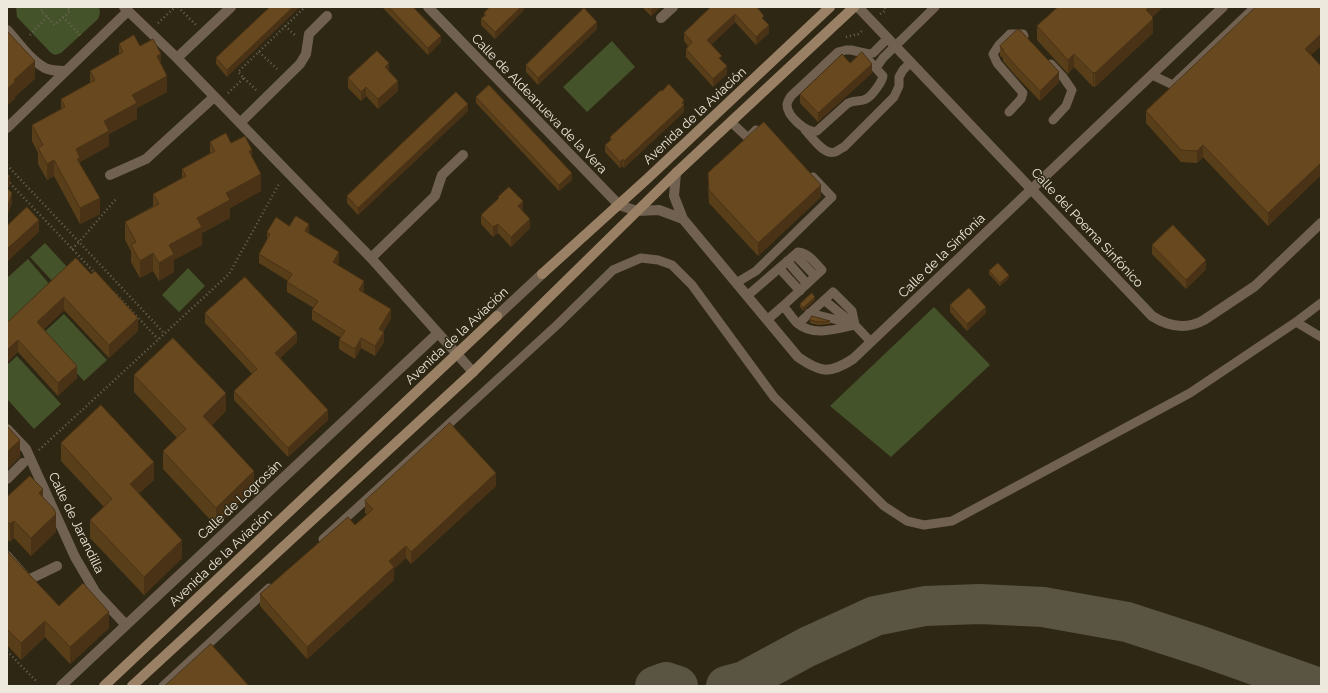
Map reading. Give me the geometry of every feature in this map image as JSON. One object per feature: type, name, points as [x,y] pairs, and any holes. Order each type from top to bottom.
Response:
[{"type":"main road","name":"Avenida de la Aviación","points":[[542,274],[619,205],[830,7]]},
{"type":"main road","points":[[132,686],[473,372],[676,173],[854,7]]},
{"type":"main road","name":"Avenida de la Aviación","points":[[104,686],[497,316]]},
{"type":"street","points":[[177,58],[231,7]]},
{"type":"street","name":"Calle de Aldeanueva de la Vera","points":[[428,7],[619,205],[637,211]]},
{"type":"street","points":[[661,18],[673,7]]},
{"type":"street","name":"Calle del Poema Sinfónico","points":[[858,7],[1152,316],[1160,322],[1185,327],[1198,324],[1254,286],[1321,223]]},
{"type":"street","name":"Calle de la Sinfonía","points":[[676,173],[674,196],[683,219],[798,357],[810,366],[827,370],[840,367],[853,359],[1223,7]]},
{"type":"street","points":[[7,128],[66,71],[126,9],[177,58],[371,258],[473,372]]},
{"type":"street","points":[[240,123],[300,64],[306,54],[311,32],[327,16]]},
{"type":"street","points":[[7,30],[39,63],[46,68],[66,71]]},
{"type":"street","points":[[110,175],[146,159],[214,97]]},
{"type":"street","points":[[371,258],[435,196],[442,175],[463,155]]},
{"type":"street","name":"Calle de la Sinfonía","points":[[637,211],[659,210],[683,219]]},
{"type":"street","name":"Avenida de la Aviación","points":[[497,316],[542,274]]},
{"type":"street","name":"Calle de Logrosán","points":[[61,686],[438,333]]},
{"type":"street","name":"Calle de Jarandilla","points":[[7,428],[26,449],[75,557],[96,593],[126,625]]},
{"type":"street","points":[[7,479],[23,463]]},
{"type":"street","points":[[7,556],[28,580],[57,566]]},
{"type":"lane","points":[[876,68],[879,62],[935,7]]},
{"type":"lane","points":[[1152,75],[1173,85],[1255,7]]},
{"type":"lane","points":[[1228,32],[1235,39]]},
{"type":"lane","points":[[1009,112],[1021,99],[1023,93],[997,63],[993,54],[999,45],[1010,34],[1023,34],[1033,45]]},
{"type":"lane","points":[[888,38],[873,53],[863,54],[851,50],[838,52],[791,96],[787,107],[789,112],[822,148],[829,153],[835,152],[844,147],[894,97],[899,77],[910,62]]},
{"type":"lane","points":[[863,54],[897,89]]},
{"type":"lane","points":[[1043,56],[1063,77],[1072,90],[1066,106],[1052,120]]},
{"type":"lane","points":[[804,129],[817,132],[846,104],[866,99],[883,81],[883,76]]},
{"type":"lane","points":[[731,122],[748,138],[763,124]]},
{"type":"lane","points":[[736,283],[756,271],[832,197],[805,169]]},
{"type":"lane","points":[[747,296],[798,252],[806,254],[822,270],[767,320]]},
{"type":"lane","points":[[314,547],[557,325],[613,270],[641,258],[658,260],[672,265],[692,286],[774,397],[884,506],[907,521],[924,525],[952,521],[1190,394],[1296,322],[1321,303]]},
{"type":"lane","points":[[787,261],[807,284]]},
{"type":"lane","points":[[779,268],[800,291]]},
{"type":"lane","points":[[798,324],[833,292],[852,311],[855,325],[871,342]]},
{"type":"lane","points":[[783,306],[798,324],[810,329],[830,331],[855,325]]},
{"type":"lane","points":[[809,313],[855,325]]},
{"type":"lane","points":[[1296,322],[1321,336]]},
{"type":"lane","points":[[163,686],[279,579]]},
{"type":"path","points":[[45,7],[41,11],[55,25],[70,11],[67,7]]},
{"type":"path","points":[[158,23],[175,7]]},
{"type":"path","points":[[178,7],[197,26]]},
{"type":"path","points":[[259,93],[238,72],[305,7]]},
{"type":"path","points":[[30,35],[47,17]]},
{"type":"path","points":[[63,17],[82,37]]},
{"type":"path","points":[[285,26],[295,35]]},
{"type":"path","points":[[259,52],[281,73]]},
{"type":"path","points":[[225,96],[244,78]]},
{"type":"path","points":[[7,165],[164,334]]},
{"type":"path","points":[[7,180],[99,277]]},
{"type":"path","points":[[35,453],[229,274],[280,182]]},
{"type":"path","points":[[72,248],[116,199]]},
{"type":"path","points":[[110,288],[158,339]]},
{"type":"path","points":[[7,651],[38,682]]},
{"type":"green space","points":[[16,7],[99,7],[100,13],[98,19],[61,53],[55,55],[51,53],[17,17]]},
{"type":"green space","points":[[612,41],[635,67],[587,112],[563,87]]},
{"type":"green space","points":[[45,243],[69,269],[54,283],[30,257]]},
{"type":"green space","points":[[28,259],[51,286],[7,325],[7,278]]},
{"type":"green space","points":[[188,268],[205,286],[179,312],[162,295]]},
{"type":"green space","points":[[934,307],[990,365],[891,457],[830,406]]},
{"type":"green space","points":[[64,314],[107,360],[84,381],[41,335]]},
{"type":"green space","points":[[17,356],[61,404],[34,429],[7,399],[7,365]]},
{"type":"building","points":[[270,7],[293,7],[227,70],[216,58]]},
{"type":"building","points":[[389,7],[413,7],[441,36],[428,48]]},
{"type":"building","points":[[490,7],[521,7],[495,32],[481,18],[486,15],[484,13]]},
{"type":"building","points":[[711,7],[757,7],[764,16],[762,18],[769,25],[756,37],[735,14],[707,40],[722,56],[719,58],[727,66],[713,79],[686,49],[692,42],[684,33]]},
{"type":"building","points":[[1058,7],[1149,7],[1146,10],[1153,17],[1153,19],[1095,73],[1093,73],[1074,54],[1068,60],[1037,26]]},
{"type":"building","points":[[1256,7],[1321,7],[1321,34],[1305,49],[1321,66],[1321,163],[1268,213],[1203,145],[1197,151],[1181,150],[1146,111]]},
{"type":"building","points":[[584,8],[597,22],[538,78],[526,65]]},
{"type":"building","points":[[1017,30],[1020,30],[1059,72],[1040,91],[1015,65],[1000,46]]},
{"type":"building","points":[[7,31],[35,61],[14,80],[15,82],[7,89]]},
{"type":"building","points":[[134,35],[140,46],[153,39],[161,54],[157,56],[167,76],[132,95],[137,103],[104,121],[109,131],[76,149],[80,158],[77,159],[100,198],[80,208],[54,160],[47,164],[38,148],[43,145],[32,125],[65,107],[61,99],[95,80],[90,71],[123,52],[119,44]]},
{"type":"building","points":[[377,51],[389,63],[385,67],[398,81],[378,99],[366,87],[361,92],[348,78]]},
{"type":"building","points":[[862,52],[872,64],[818,113],[800,94],[842,54],[850,63]]},
{"type":"building","points":[[669,84],[684,100],[682,103],[684,105],[624,161],[623,159],[620,162],[605,145],[612,139],[610,137]]},
{"type":"building","points":[[489,85],[572,173],[559,185],[476,97]]},
{"type":"building","points":[[456,92],[468,104],[358,208],[347,196]]},
{"type":"building","points":[[764,122],[821,185],[758,243],[709,190],[708,173]]},
{"type":"building","points":[[226,133],[231,143],[245,136],[252,150],[249,151],[261,174],[226,193],[230,200],[197,218],[202,227],[169,245],[174,254],[159,263],[153,253],[140,261],[131,245],[136,242],[125,222],[159,204],[153,194],[186,176],[182,169],[215,151],[210,142]]},
{"type":"building","points":[[509,187],[523,201],[518,206],[530,219],[511,237],[498,224],[493,227],[481,215]]},
{"type":"building","points":[[7,188],[12,193],[7,208]]},
{"type":"building","points":[[27,207],[39,220],[7,249],[7,226]]},
{"type":"building","points":[[296,216],[309,224],[305,231],[339,252],[333,262],[364,281],[359,290],[391,309],[379,329],[384,332],[375,346],[361,338],[355,349],[339,340],[345,331],[312,310],[318,301],[287,282],[292,274],[259,254],[270,234],[267,232],[276,217],[289,226]]},
{"type":"building","points":[[1173,225],[1206,260],[1186,280],[1152,245]]},
{"type":"building","points":[[76,258],[91,274],[95,271],[138,318],[109,345],[64,297],[37,322],[77,366],[58,383],[18,340],[7,350],[7,323]]},
{"type":"building","points":[[998,263],[1009,275],[1000,283],[989,271]]},
{"type":"building","points":[[245,277],[297,333],[275,353],[328,410],[288,448],[234,391],[257,369],[205,313]]},
{"type":"building","points":[[969,288],[986,307],[967,324],[950,305]]},
{"type":"building","points":[[812,293],[815,297],[803,308],[800,304]]},
{"type":"building","points":[[812,316],[830,321],[818,322],[810,320]]},
{"type":"building","points":[[173,338],[226,393],[203,416],[254,471],[216,508],[163,451],[186,429],[134,375]]},
{"type":"building","points":[[101,405],[154,462],[130,484],[182,540],[144,577],[90,520],[112,499],[61,443]]},
{"type":"building","points":[[450,423],[496,473],[411,552],[406,546],[389,561],[394,567],[307,647],[260,594],[348,517],[355,525],[373,509],[365,501]]},
{"type":"building","points":[[7,426],[20,440],[7,452]]},
{"type":"building","points":[[30,476],[43,489],[39,493],[54,509],[56,514],[31,538],[14,521],[10,524],[7,521],[7,497]]},
{"type":"building","points":[[7,551],[59,606],[83,583],[109,612],[70,647],[45,621],[21,643],[7,629]]},
{"type":"building","points":[[211,644],[249,686],[165,686]]},
{"type":"taxiway","points":[[726,686],[744,681],[807,647],[875,616],[925,606],[980,604],[1043,607],[1127,622],[1204,647],[1314,686]]},
{"type":"taxiway","points":[[655,686],[666,682],[678,686]]}]
